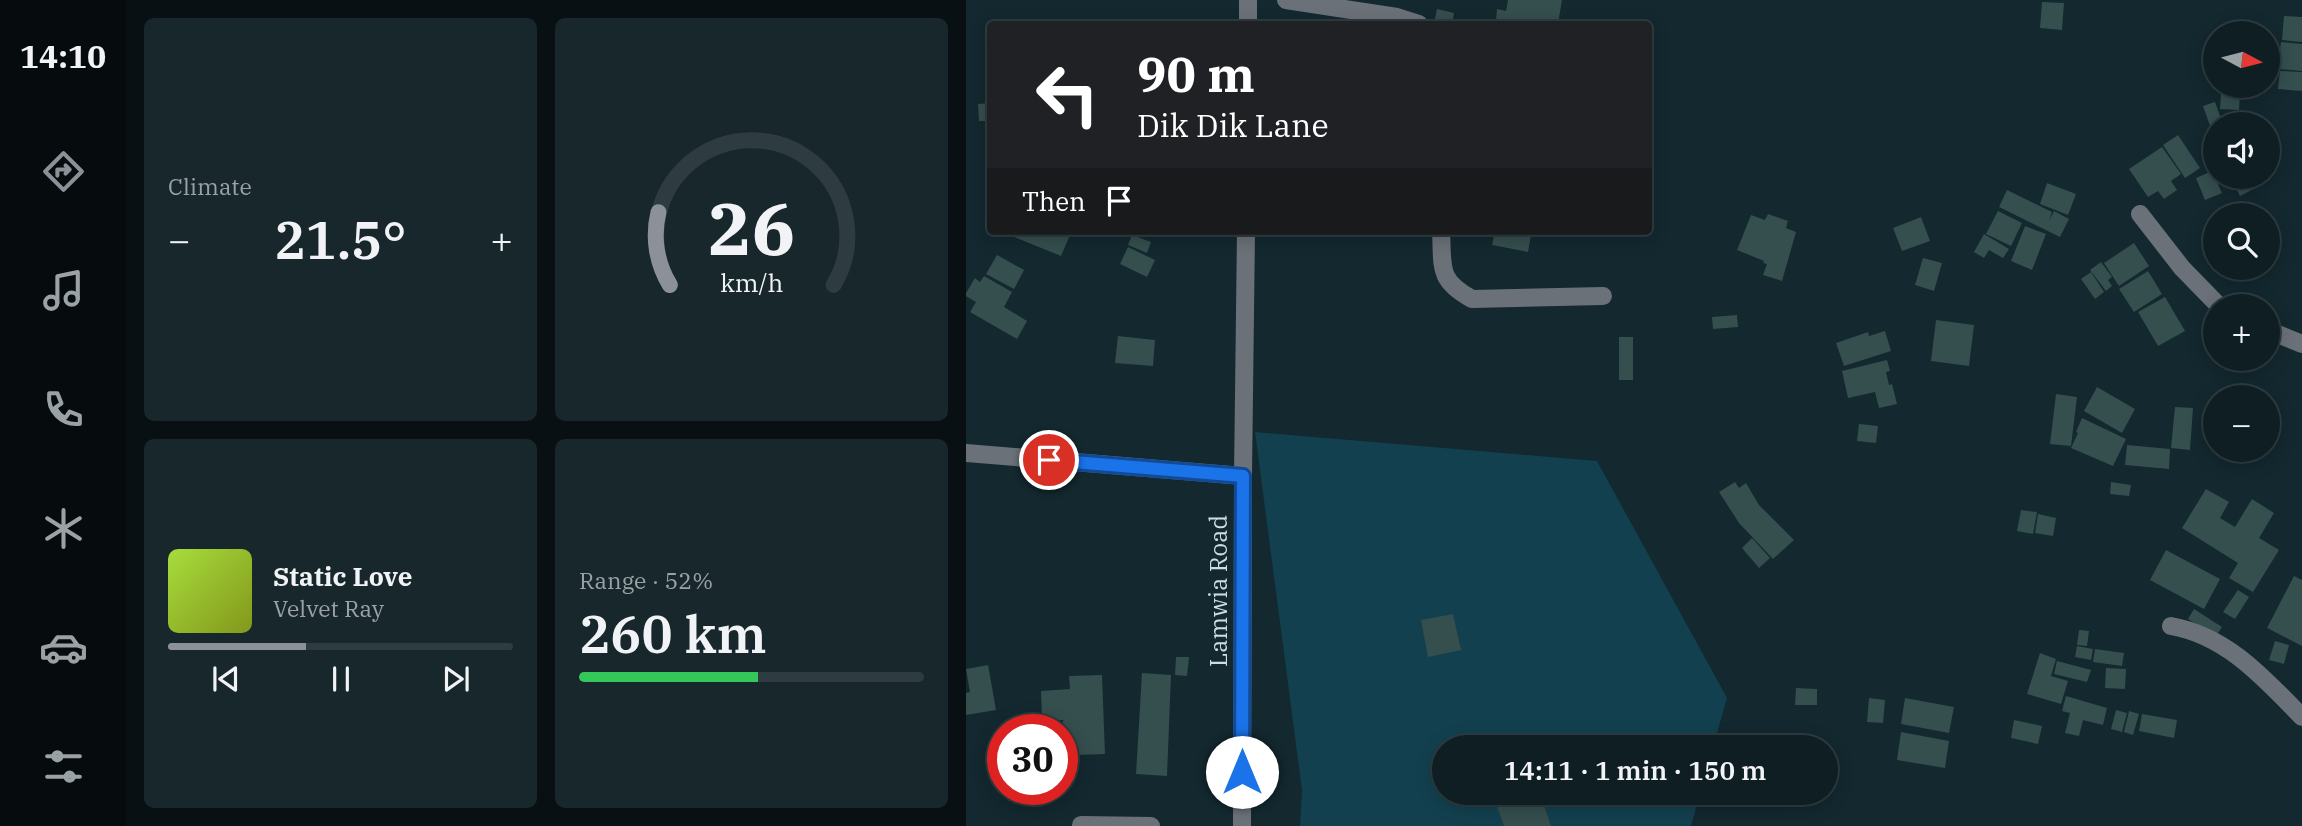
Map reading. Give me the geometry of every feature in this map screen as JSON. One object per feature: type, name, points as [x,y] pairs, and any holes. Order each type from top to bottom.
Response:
[{"type":"street","points":[[1248,0],[1248,21]]},
{"type":"street","points":[[1286,0],[1396,16],[1410,21]]},
{"type":"street","points":[[2140,214],[2182,268],[2207,294]]},
{"type":"street","name":"Lamwia Road","points":[[1242,826],[1246,235]]},
{"type":"street","points":[[1441,235],[1444,274],[1454,289],[1472,299],[1603,296]]},
{"type":"street","points":[[2280,335],[2302,344]]},
{"type":"street","points":[[966,453],[1243,476]]},
{"type":"street","points":[[2171,626],[2189,629],[2213,640],[2253,667],[2302,717]]},
{"type":"street","points":[[1081,825],[1151,826]]},
{"type":"shaded area","points":[[1255,432],[1597,461],[1727,698],[1716,735],[1432,735],[1432,805],[1697,805],[1691,826],[1300,826],[1302,790]]},
{"type":"building","points":[[1508,0],[1562,0],[1558,21],[1493,21],[1496,20],[1497,9],[1506,11]]},
{"type":"building","points":[[2042,2],[2064,3],[2062,30],[2040,28]]},
{"type":"building","points":[[1437,9],[1454,13],[1453,21],[1434,21]]},
{"type":"building","points":[[2284,16],[2302,17],[2302,42],[2282,40]]},
{"type":"building","points":[[2281,42],[2302,44],[2302,71],[2280,69]]},
{"type":"building","points":[[2280,71],[2302,72],[2302,91],[2280,89]]},
{"type":"building","points":[[2221,98],[2240,98],[2239,110],[2220,109]]},
{"type":"building","points":[[2215,102],[2219,112],[2205,112],[2203,106]]},
{"type":"building","points":[[987,103],[987,121],[979,121],[978,104]]},
{"type":"building","points":[[2178,135],[2200,168],[2185,178],[2163,145]]},
{"type":"building","points":[[2162,147],[2181,174],[2171,181],[2177,190],[2164,199],[2158,191],[2148,197],[2129,169]]},
{"type":"building","points":[[2203,175],[2203,189],[2220,189],[2222,193],[2205,200],[2196,178]]},
{"type":"building","points":[[2047,183],[2076,194],[2068,215],[2040,204]]},
{"type":"building","points":[[2236,189],[2253,189],[2240,196]]},
{"type":"building","points":[[2007,190],[2052,212],[2049,221],[2054,211],[2069,219],[2060,237],[1999,207]]},
{"type":"building","points":[[1998,211],[2022,223],[2011,246],[1986,234]]},
{"type":"building","points":[[1768,214],[1788,221],[1786,228],[1796,232],[1782,281],[1763,275],[1767,264],[1763,263],[1764,261],[1737,250],[1751,215],[1765,220]]},
{"type":"building","points":[[1921,217],[1930,241],[1902,251],[1893,228]]},
{"type":"building","points":[[2025,226],[2046,234],[2032,270],[2011,261]]},
{"type":"building","points":[[1984,234],[2009,249],[2003,258],[1989,250],[1984,258],[1974,252]]},
{"type":"building","points":[[1015,235],[1070,235],[1061,256]]},
{"type":"building","points":[[1132,235],[1151,242],[1147,253],[1128,245]]},
{"type":"building","points":[[1494,235],[1531,235],[1528,252],[1492,245]]},
{"type":"building","points":[[2134,243],[2149,266],[2119,286],[2104,263]]},
{"type":"building","points":[[1128,247],[1155,260],[1147,277],[1120,264]]},
{"type":"building","points":[[997,255],[1024,270],[1014,289],[986,274]]},
{"type":"building","points":[[1923,258],[1942,263],[1934,291],[1915,285]]},
{"type":"building","points":[[2101,262],[2112,277],[2108,280],[2112,286],[2106,291],[2090,270]]},
{"type":"building","points":[[2148,271],[2162,294],[2134,312],[2119,289]]},
{"type":"building","points":[[2091,272],[2104,292],[2095,299],[2081,279]]},
{"type":"building","points":[[984,276],[1012,292],[1004,307],[1027,321],[1017,339],[970,312],[976,302],[966,296],[966,293],[975,278],[980,282]]},
{"type":"building","points":[[2165,297],[2185,331],[2158,346],[2138,312]]},
{"type":"building","points":[[1737,315],[1738,327],[1713,329],[1712,317]]},
{"type":"building","points":[[1936,320],[1974,325],[1969,366],[1931,361]]},
{"type":"building","points":[[1885,331],[1891,351],[1844,366],[1836,343],[1868,332],[1869,336]]},
{"type":"building","points":[[1118,336],[1155,340],[1153,366],[1115,363]]},
{"type":"building","points":[[1619,337],[1633,337],[1633,380],[1619,380]]},
{"type":"building","points":[[1887,360],[1890,371],[1886,372],[1897,404],[1879,408],[1875,392],[1848,398],[1842,371]]},
{"type":"building","points":[[2097,387],[2135,409],[2122,433],[2084,411]]},
{"type":"building","points":[[2056,394],[2077,397],[2071,446],[2050,444]]},
{"type":"building","points":[[2175,407],[2193,408],[2190,450],[2171,448]]},
{"type":"building","points":[[2082,418],[2126,439],[2113,466],[2071,448]]},
{"type":"building","points":[[1859,424],[1878,426],[1876,443],[1857,441]]},
{"type":"building","points":[[2127,445],[2170,449],[2169,469],[2125,465]]},
{"type":"building","points":[[1735,482],[1739,488],[1746,483],[1759,505],[1794,540],[1773,559],[1739,523],[1719,492]]},
{"type":"building","points":[[2111,482],[2131,485],[2129,496],[2110,494]]},
{"type":"building","points":[[2206,489],[2229,502],[2220,518],[2235,527],[2252,499],[2274,513],[2259,538],[2279,550],[2253,592],[2229,578],[2238,563],[2182,528]]},
{"type":"building","points":[[2021,510],[2037,512],[2033,534],[2017,531]]},
{"type":"building","points":[[2038,514],[2056,518],[2053,536],[2035,533]]},
{"type":"building","points":[[1752,538],[1770,558],[1759,568],[1742,548]]},
{"type":"building","points":[[2166,550],[2220,579],[2204,609],[2150,580]]},
{"type":"building","points":[[2294,576],[2302,580],[2302,646],[2267,628]]},
{"type":"building","points":[[2238,590],[2249,597],[2235,619],[2223,612]]},
{"type":"building","points":[[2194,609],[2222,627],[2216,636],[2188,619]]},
{"type":"building","points":[[1453,614],[1461,650],[1428,657],[1421,620]]},
{"type":"building","points":[[2079,630],[2089,631],[2087,646],[2077,645]]},
{"type":"building","points":[[2275,641],[2289,645],[2284,664],[2269,660]]},
{"type":"building","points":[[2077,646],[2093,649],[2091,660],[2075,657]]},
{"type":"building","points":[[2095,649],[2124,653],[2122,666],[2093,662]]},
{"type":"building","points":[[2040,653],[2056,659],[2051,676],[2068,681],[2061,704],[2027,694]]},
{"type":"building","points":[[1176,657],[1189,657],[1187,676],[1175,675]]},
{"type":"building","points":[[2057,661],[2091,670],[2087,682],[2054,674]]},
{"type":"building","points":[[988,665],[996,710],[966,715],[966,693],[970,692],[966,669]]},
{"type":"building","points":[[2106,668],[2126,669],[2125,689],[2105,688]]},
{"type":"building","points":[[1142,673],[1171,675],[1167,776],[1136,774]]},
{"type":"building","points":[[1102,675],[1105,754],[1078,755],[1078,714],[1042,714],[1041,691],[1070,689],[1069,676]]},
{"type":"building","points":[[1796,688],[1817,689],[1817,705],[1795,705]]},
{"type":"building","points":[[2066,696],[2107,708],[2103,725],[2083,720],[2079,736],[2065,733],[2070,713],[2062,711]]},
{"type":"building","points":[[1869,698],[1885,700],[1883,723],[1867,722]]},
{"type":"building","points":[[1905,698],[1954,707],[1949,733],[1901,724]]},
{"type":"building","points":[[2116,710],[2127,713],[2122,732],[2111,729]]},
{"type":"building","points":[[2129,711],[2139,714],[2133,735],[2124,732]]},
{"type":"building","points":[[2142,714],[2177,720],[2174,738],[2139,731]]},
{"type":"building","points":[[2014,720],[2042,726],[2038,744],[2011,738]]},
{"type":"building","points":[[1901,732],[1949,741],[1945,768],[1897,760]]},
{"type":"building","points":[[1496,805],[1544,805],[1551,826],[1504,826]]},
{"type":"route","points":[[1049,460],[1243,476],[1242,772]]}]
